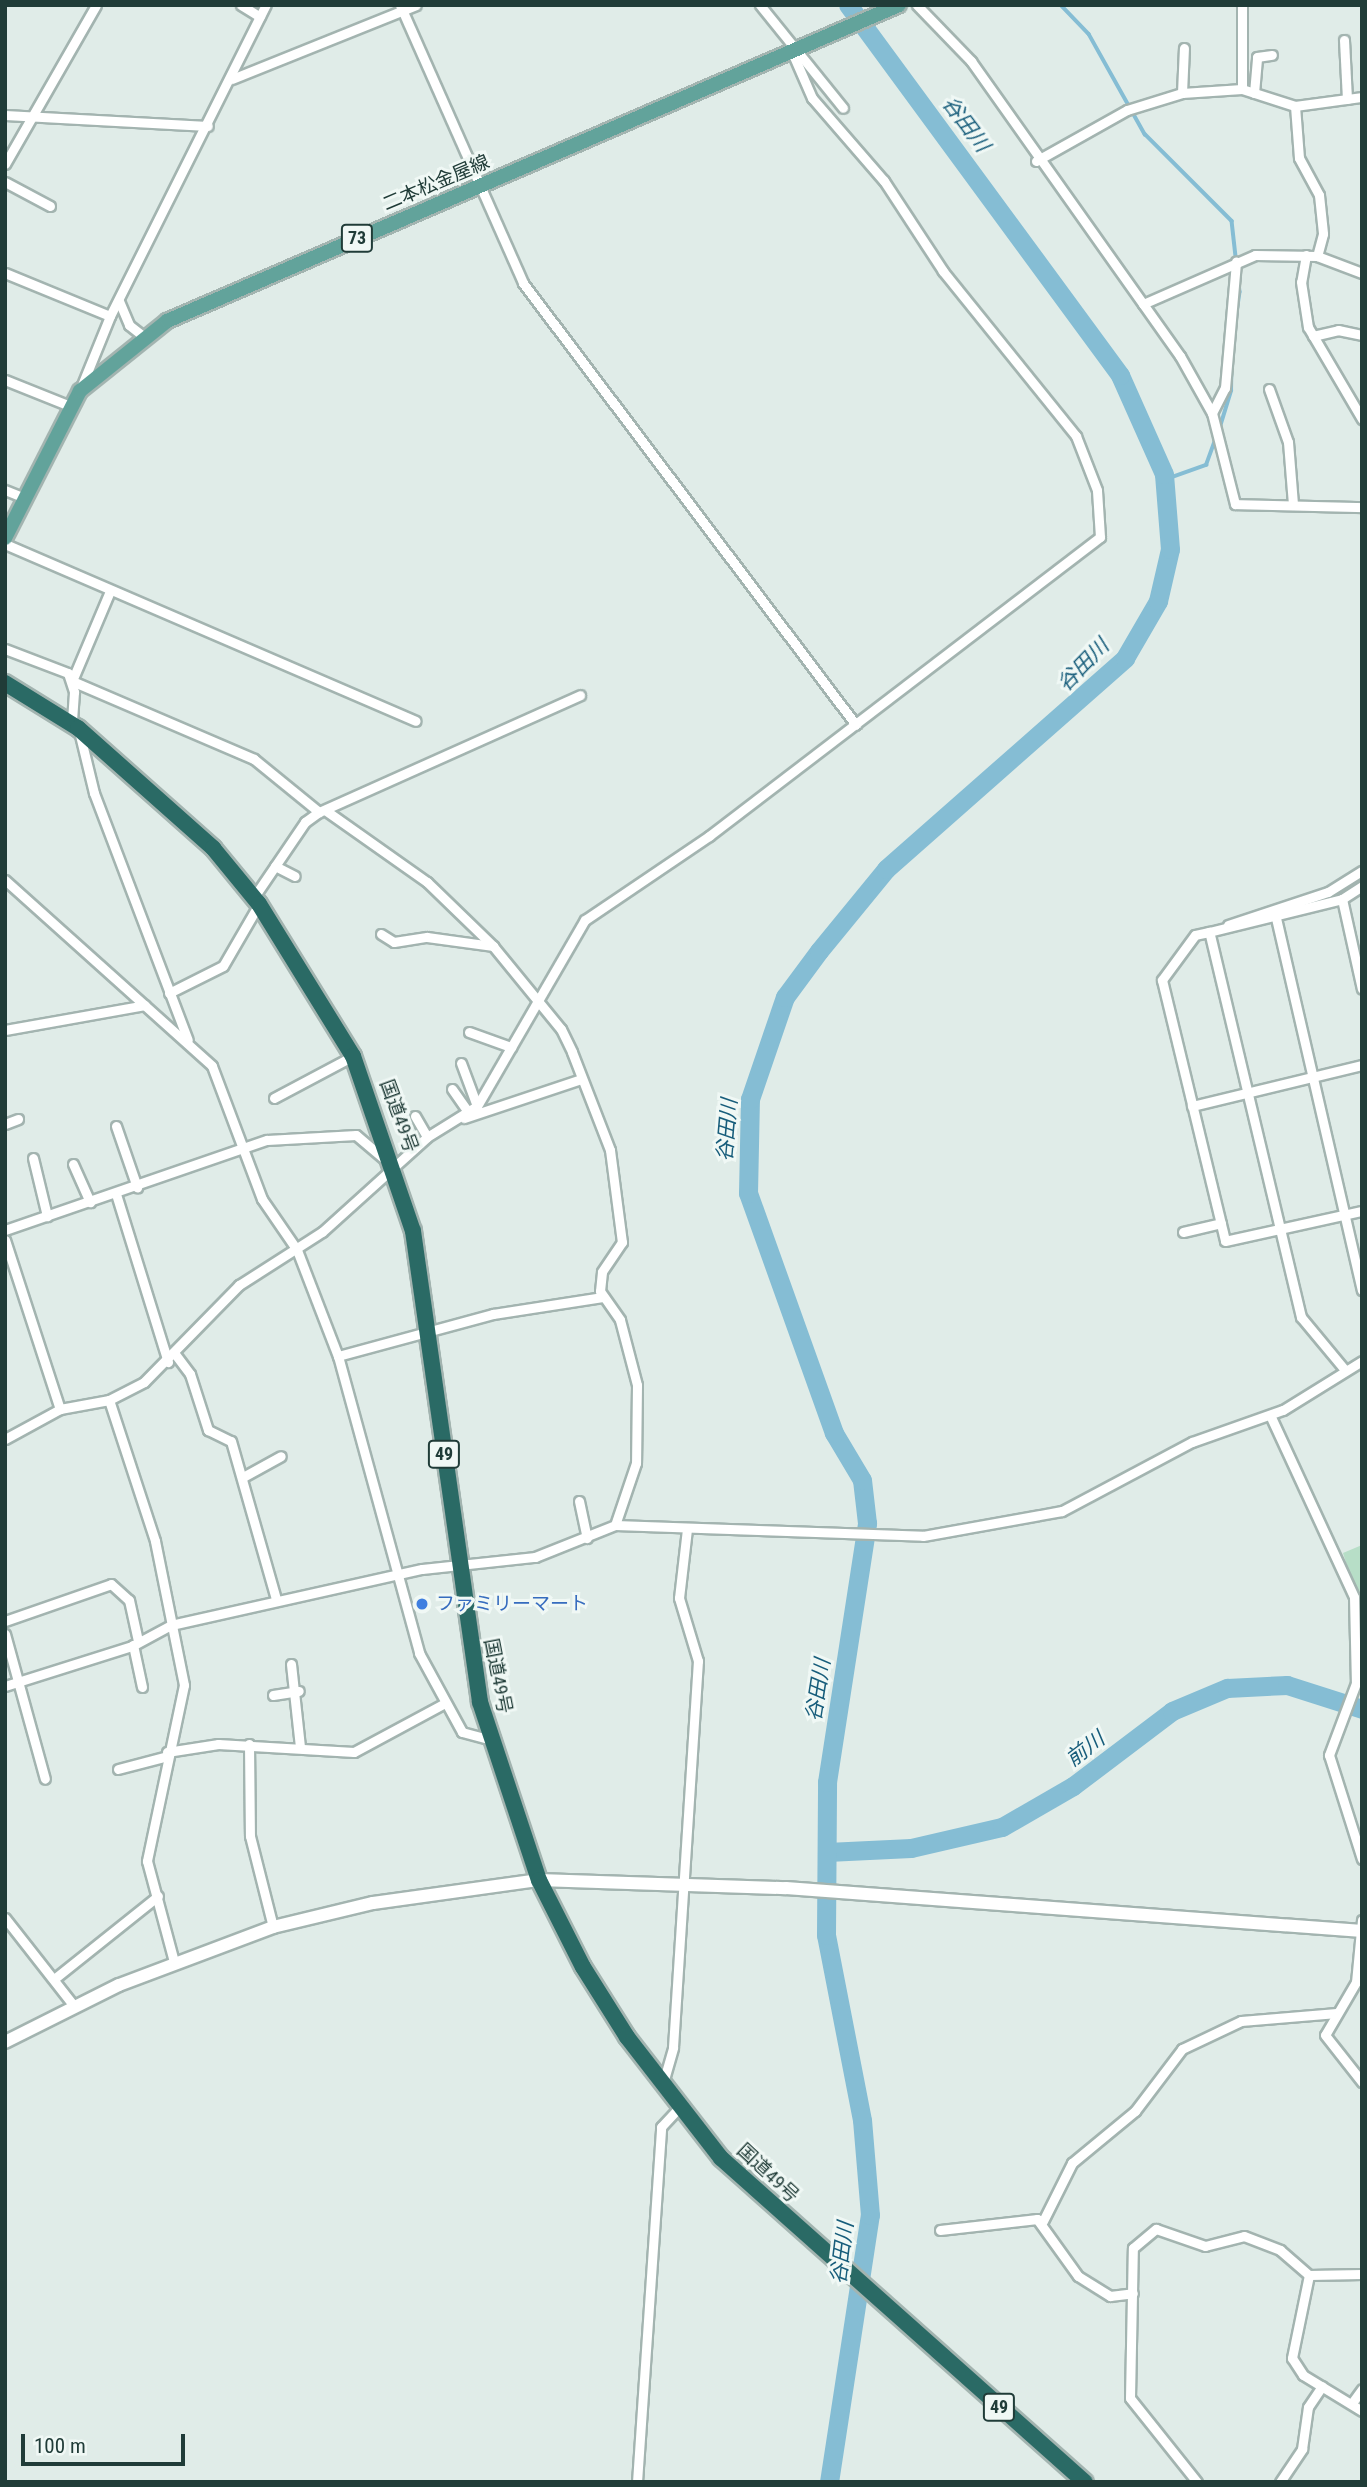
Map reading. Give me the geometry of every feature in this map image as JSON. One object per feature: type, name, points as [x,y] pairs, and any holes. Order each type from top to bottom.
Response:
[{"type":"highway","name":"国道49号","points":[[5,683],[75,726],[196,831],[257,900],[353,1056],[395,1166],[413,1231],[460,1564],[489,1739],[538,1880],[583,1968],[679,2108],[730,2167],[836,2264],[1085,2482]]},
{"type":"main road","name":"二本松金屋線","points":[[5,538],[80,391],[143,336],[476,186],[899,5]]},
{"type":"street","points":[[5,164],[96,5]]},
{"type":"street","points":[[241,5],[260,17]]},
{"type":"street","points":[[80,391],[110,316],[232,79],[267,5]]},
{"type":"street","points":[[232,79],[402,8],[416,5]]},
{"type":"street","points":[[760,5],[843,108]]},
{"type":"street","points":[[917,5],[971,61],[1036,161],[1143,304],[1212,413],[1235,504],[1362,507]]},
{"type":"street","points":[[1242,5],[1242,89]]},
{"type":"street","points":[[402,8],[476,186],[523,283],[856,725]]},
{"type":"street","points":[[1344,40],[1347,99]]},
{"type":"street","points":[[1182,93],[1184,48]]},
{"type":"street","points":[[5,1439],[60,1409],[109,1400],[168,1362],[239,1285],[297,1250],[427,1137],[477,1106],[585,920],[856,725],[1077,561],[1100,537],[1102,524],[1097,490],[1076,436],[943,271],[884,181],[812,98],[797,49]]},
{"type":"street","points":[[1254,93],[1258,57],[1272,55]]},
{"type":"street","points":[[1036,161],[1127,110],[1182,93],[1242,89],[1295,106],[1362,97]]},
{"type":"street","points":[[1295,106],[1299,158],[1319,195],[1323,234],[1317,256]]},
{"type":"street","points":[[5,115],[208,126]]},
{"type":"street","points":[[5,182],[50,205]]},
{"type":"street","points":[[1143,304],[1236,261],[1255,255],[1317,256],[1362,273]]},
{"type":"street","points":[[1306,255],[1302,299],[1312,337],[1362,419]]},
{"type":"street","points":[[1212,413],[1225,388],[1236,261]]},
{"type":"street","points":[[6,275],[110,316]]},
{"type":"street","points":[[119,301],[129,326],[143,336]]},
{"type":"street","points":[[1312,337],[1338,330],[1362,335]]},
{"type":"street","points":[[5,380],[70,406]]},
{"type":"street","points":[[1269,389],[1288,442],[1293,504]]},
{"type":"street","points":[[5,490],[25,498]]},
{"type":"street","points":[[5,544],[416,722]]},
{"type":"street","points":[[110,591],[72,681],[75,726],[94,793],[189,1041]]},
{"type":"street","points":[[5,649],[63,668],[72,681],[141,716],[254,759],[322,811],[427,881],[493,946],[561,1029],[610,1150],[622,1227],[622,1242],[601,1276],[603,1297],[620,1320],[637,1385],[636,1463],[615,1525]]},
{"type":"street","points":[[169,993],[223,967],[275,866],[322,811],[580,695]]},
{"type":"street","points":[[275,866],[295,876]]},
{"type":"street","points":[[1225,928],[1258,911],[1328,892],[1362,872]]},
{"type":"street","points":[[5,880],[189,1041],[212,1066],[262,1199],[297,1250],[338,1356],[395,1575],[443,1704],[462,1732],[489,1739]]},
{"type":"street","points":[[1362,886],[1342,900],[1276,918],[1195,935],[1162,980],[1225,1241],[1362,1211]]},
{"type":"street","points":[[1342,900],[1357,944],[1362,989]]},
{"type":"street","points":[[1276,918],[1362,1290]]},
{"type":"street","points":[[1209,932],[1301,1317],[1345,1370]]},
{"type":"street","points":[[381,934],[394,942],[427,937],[493,946]]},
{"type":"street","points":[[5,1030],[145,1005]]},
{"type":"street","points":[[469,1032],[510,1047]]},
{"type":"street","points":[[274,1098],[353,1056]]},
{"type":"street","points":[[461,1063],[477,1106]]},
{"type":"street","points":[[1192,1106],[1362,1065]]},
{"type":"street","points":[[459,1118],[581,1079]]},
{"type":"street","points":[[452,1089],[468,1112]]},
{"type":"street","points":[[415,1116],[427,1137]]},
{"type":"street","points":[[5,1124],[18,1119]]},
{"type":"street","points":[[116,1126],[137,1187]]},
{"type":"street","points":[[5,1230],[137,1187],[242,1147],[287,1136],[345,1134],[366,1139],[395,1166]]},
{"type":"street","points":[[33,1158],[47,1216]]},
{"type":"street","points":[[73,1164],[90,1202]]},
{"type":"street","points":[[116,1194],[168,1362]]},
{"type":"street","points":[[1183,1232],[1220,1223]]},
{"type":"street","points":[[5,1240],[60,1409]]},
{"type":"street","points":[[338,1356],[493,1314],[603,1297]]},
{"type":"street","points":[[175,1354],[190,1374],[208,1430],[228,1437],[243,1477],[276,1599]]},
{"type":"street","points":[[5,1686],[136,1643],[171,1625],[276,1599],[395,1575],[460,1564],[535,1557],[615,1525],[820,1534],[904,1534],[957,1532],[1062,1511],[1192,1443],[1270,1415],[1362,1361]]},
{"type":"street","points":[[109,1400],[155,1541],[185,1696],[165,1755],[148,1853],[174,1962]]},
{"type":"street","points":[[1270,1415],[1351,1588],[1356,1683],[1345,1704],[1329,1755],[1357,1833],[1362,1859]]},
{"type":"street","points":[[243,1477],[282,1455]]},
{"type":"street","points":[[579,1501],[587,1538]]},
{"type":"street","points":[[663,2083],[673,2047],[681,1882],[698,1661],[679,1598],[687,1529]]},
{"type":"street","points":[[5,1621],[111,1584],[129,1600],[142,1687]]},
{"type":"street","points":[[5,1634],[45,1779]]},
{"type":"street","points":[[291,1664],[299,1691],[300,1747]]},
{"type":"street","points":[[273,1695],[299,1691]]},
{"type":"street","points":[[118,1769],[165,1755],[249,1744],[300,1747],[318,1755],[354,1752],[443,1704]]},
{"type":"street","points":[[249,1744],[248,1823],[273,1927]]},
{"type":"street","points":[[5,2042],[74,2006],[174,1962],[273,1927],[373,1902],[538,1880],[681,1882],[1361,1928],[1351,1995],[1326,2025],[1327,2042],[1362,2082]]},
{"type":"street","points":[[54,1979],[158,1896]]},
{"type":"street","points":[[5,1919],[74,2006]]},
{"type":"street","points":[[1351,1995],[1362,1997]]},
{"type":"street","points":[[1043,2221],[1072,2164],[1135,2111],[1193,2042],[1241,2021],[1337,2013]]},
{"type":"street","points":[[637,2482],[661,2127],[679,2108]]},
{"type":"street","points":[[940,2230],[1019,2217],[1043,2221],[1078,2276],[1110,2296],[1133,2293]]},
{"type":"street","points":[[1197,2482],[1132,2403],[1133,2248],[1156,2229],[1205,2246],[1252,2237],[1280,2250],[1309,2275],[1362,2274]]},
{"type":"street","points":[[1309,2275],[1292,2358],[1303,2375],[1362,2411]]},
{"type":"street","points":[[1279,2482],[1302,2449],[1308,2407],[1322,2386]]},
{"type":"street","points":[[1352,2403],[1362,2389]]},
{"type":"green space","points":[[1362,1545],[1362,1614],[1343,1553]]},
{"type":"waterway","name":"谷田川","points":[[829,2482],[870,2215],[862,2120],[826,1935],[827,1782],[867,1523],[862,1480],[834,1433],[748,1193],[750,1099],[785,997],[819,951],[886,869],[1125,658],[1158,601],[1170,549],[1164,474],[1120,375],[848,5]]},
{"type":"waterway","points":[[1061,5],[1089,34],[1145,134],[1232,221],[1240,292],[1233,341]]},
{"type":"waterway","points":[[1219,430],[1231,391],[1232,352]]},
{"type":"waterway","points":[[1164,480],[1206,465],[1216,437]]},
{"type":"waterway","name":"前川","points":[[827,1852],[911,1848],[1002,1827],[1073,1786],[1172,1711],[1227,1688],[1287,1685],[1362,1709]]},
{"type":"place","name":"ファミリーマート","points":[[422,1604]]}]
